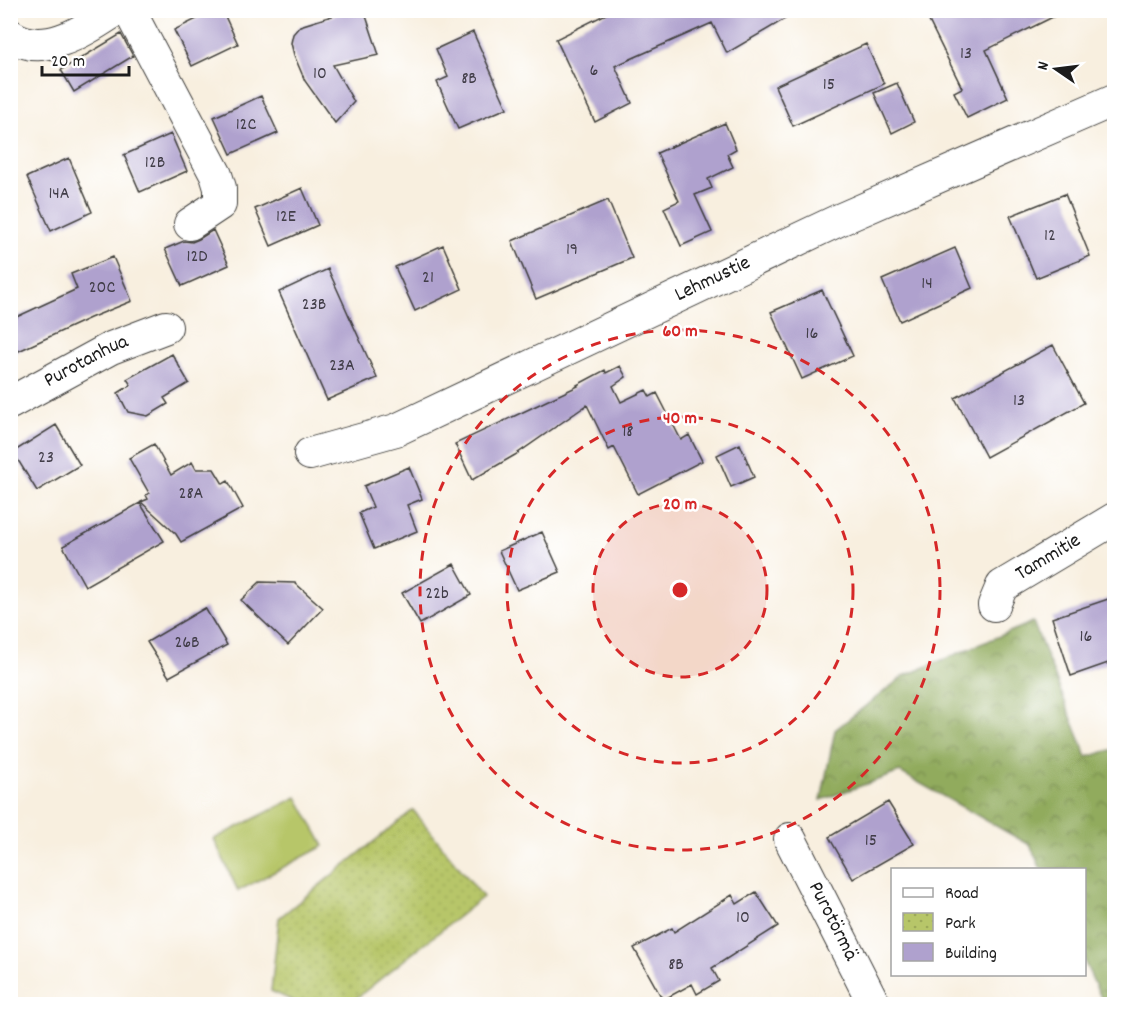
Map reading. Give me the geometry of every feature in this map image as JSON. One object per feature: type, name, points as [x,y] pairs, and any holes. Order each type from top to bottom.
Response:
[{"type":"street","points":[[10,35],[22,41],[39,44],[72,38],[116,10]]},
{"type":"street","points":[[129,10],[216,174],[220,188],[220,204],[190,224]]},
{"type":"street","name":"Lehmustie","points":[[310,454],[396,430],[839,220],[1114,100]]},
{"type":"street","name":"Purotanhua","points":[[10,403],[111,348],[166,327]]},
{"type":"street","name":"Tammitie","points":[[994,605],[1002,586],[1114,519]]},
{"type":"street","name":"Purotörmä","points":[[789,839],[874,1005]]},
{"type":"green space","points":[[1033,622],[1087,757],[1114,749],[1114,1004],[1104,1004],[1086,965],[1086,868],[1041,868],[1030,845],[900,772],[821,800],[835,730],[904,676]]},
{"type":"green space","points":[[297,797],[324,846],[238,891],[214,839]]},
{"type":"green space","points":[[413,810],[483,897],[349,1004],[300,1004],[271,991],[279,918]]},
{"type":"building","points":[[215,10],[222,10],[238,44],[192,66],[174,30]]},
{"type":"building","points":[[351,10],[364,10],[379,55],[333,65],[354,102],[335,123],[305,81],[291,43],[293,34],[300,26]]},
{"type":"building","points":[[614,10],[800,10],[727,53],[712,23],[615,66],[632,103],[595,122],[556,39]]},
{"type":"building","points":[[950,10],[1067,10],[986,50],[1008,98],[967,118],[954,92],[962,88],[929,21]]},
{"type":"building","points":[[473,32],[507,108],[458,129],[437,82],[448,77],[436,49]]},
{"type":"building","points":[[121,34],[133,56],[74,92],[61,70]]},
{"type":"building","points":[[866,44],[884,84],[793,126],[775,86]]},
{"type":"building","points":[[897,83],[914,122],[892,133],[874,93]]},
{"type":"building","points":[[261,96],[278,133],[231,154],[214,117]]},
{"type":"building","points":[[725,123],[736,149],[727,154],[733,167],[708,179],[712,188],[695,195],[712,232],[681,246],[664,208],[679,201],[657,153]]},
{"type":"building","points":[[171,134],[187,171],[140,192],[124,155]]},
{"type":"building","points":[[69,158],[92,212],[51,231],[27,177]]},
{"type":"building","points":[[302,188],[318,225],[271,246],[255,209]]},
{"type":"building","points":[[1065,194],[1090,256],[1036,278],[1010,216]]},
{"type":"building","points":[[608,200],[632,258],[536,299],[512,241]]},
{"type":"building","points":[[213,230],[229,265],[182,286],[165,249],[184,241],[192,242]]},
{"type":"building","points":[[443,245],[462,289],[415,311],[395,267]]},
{"type":"building","points":[[955,248],[972,288],[900,321],[882,280]]},
{"type":"building","points":[[113,257],[132,301],[10,355],[10,320],[77,289],[71,274]]},
{"type":"building","points":[[328,269],[377,378],[327,400],[279,292]]},
{"type":"building","points":[[822,290],[853,356],[802,379],[771,312]]},
{"type":"building","points":[[1053,345],[1084,403],[986,457],[955,398]]},
{"type":"building","points":[[172,354],[189,383],[164,398],[168,404],[148,416],[128,412],[118,393],[131,385],[127,379]]},
{"type":"building","points":[[620,366],[626,377],[613,386],[621,402],[646,390],[650,397],[657,393],[681,440],[689,435],[702,461],[638,494],[614,447],[609,450],[587,405],[515,455],[472,480],[455,444],[578,386],[605,370],[606,373]]},
{"type":"building","points":[[56,425],[80,465],[37,491],[13,452]]},
{"type":"building","points":[[154,444],[171,475],[192,462],[196,469],[214,469],[223,484],[228,481],[243,508],[181,542],[176,534],[141,502],[148,499],[146,495],[149,493],[129,458]]},
{"type":"building","points":[[740,444],[754,477],[731,487],[717,455]]},
{"type":"building","points":[[409,467],[422,499],[407,505],[417,531],[374,549],[359,513],[373,507],[364,486]]},
{"type":"building","points":[[140,503],[164,541],[85,586],[63,546]]},
{"type":"building","points":[[542,532],[560,572],[517,590],[499,551]]},
{"type":"building","points":[[454,564],[471,595],[420,624],[402,593]]},
{"type":"building","points":[[260,582],[295,583],[323,608],[288,645],[241,600]]},
{"type":"building","points":[[1114,597],[1114,661],[1071,676],[1052,618]]},
{"type":"building","points":[[205,608],[227,645],[169,677],[147,642]]},
{"type":"building","points":[[888,802],[914,844],[853,879],[829,837]]},
{"type":"building","points":[[756,892],[778,926],[712,968],[719,981],[697,994],[692,984],[663,1000],[634,948],[672,928],[674,932],[732,895],[737,904]]}]
